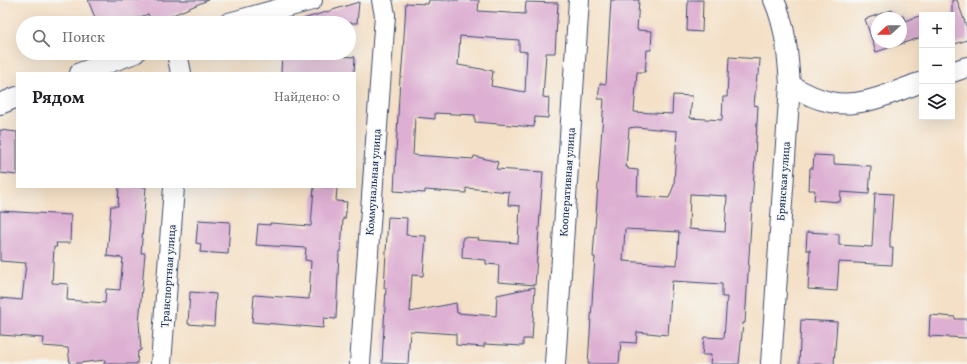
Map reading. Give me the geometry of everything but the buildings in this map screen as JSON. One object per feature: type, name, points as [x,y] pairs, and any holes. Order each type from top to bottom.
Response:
[{"type":"street","points":[[254,16],[312,0]]},
{"type":"street","name":"Коммунальная улица","points":[[360,364],[385,15],[382,0]]},
{"type":"street","name":"Кооперативная улица","points":[[555,364],[580,0]]},
{"type":"street","name":"Брянская улица","points":[[772,364],[790,85],[786,40],[774,0]]},
{"type":"street","points":[[83,72],[116,60]]},
{"type":"street","points":[[178,60],[181,72]]},
{"type":"street","points":[[955,71],[967,67]]},
{"type":"street","points":[[790,85],[816,98],[829,102],[854,104],[919,83]]},
{"type":"street","points":[[0,104],[16,97]]},
{"type":"street","name":"Транспортная улица","points":[[161,364],[174,188]]}]
